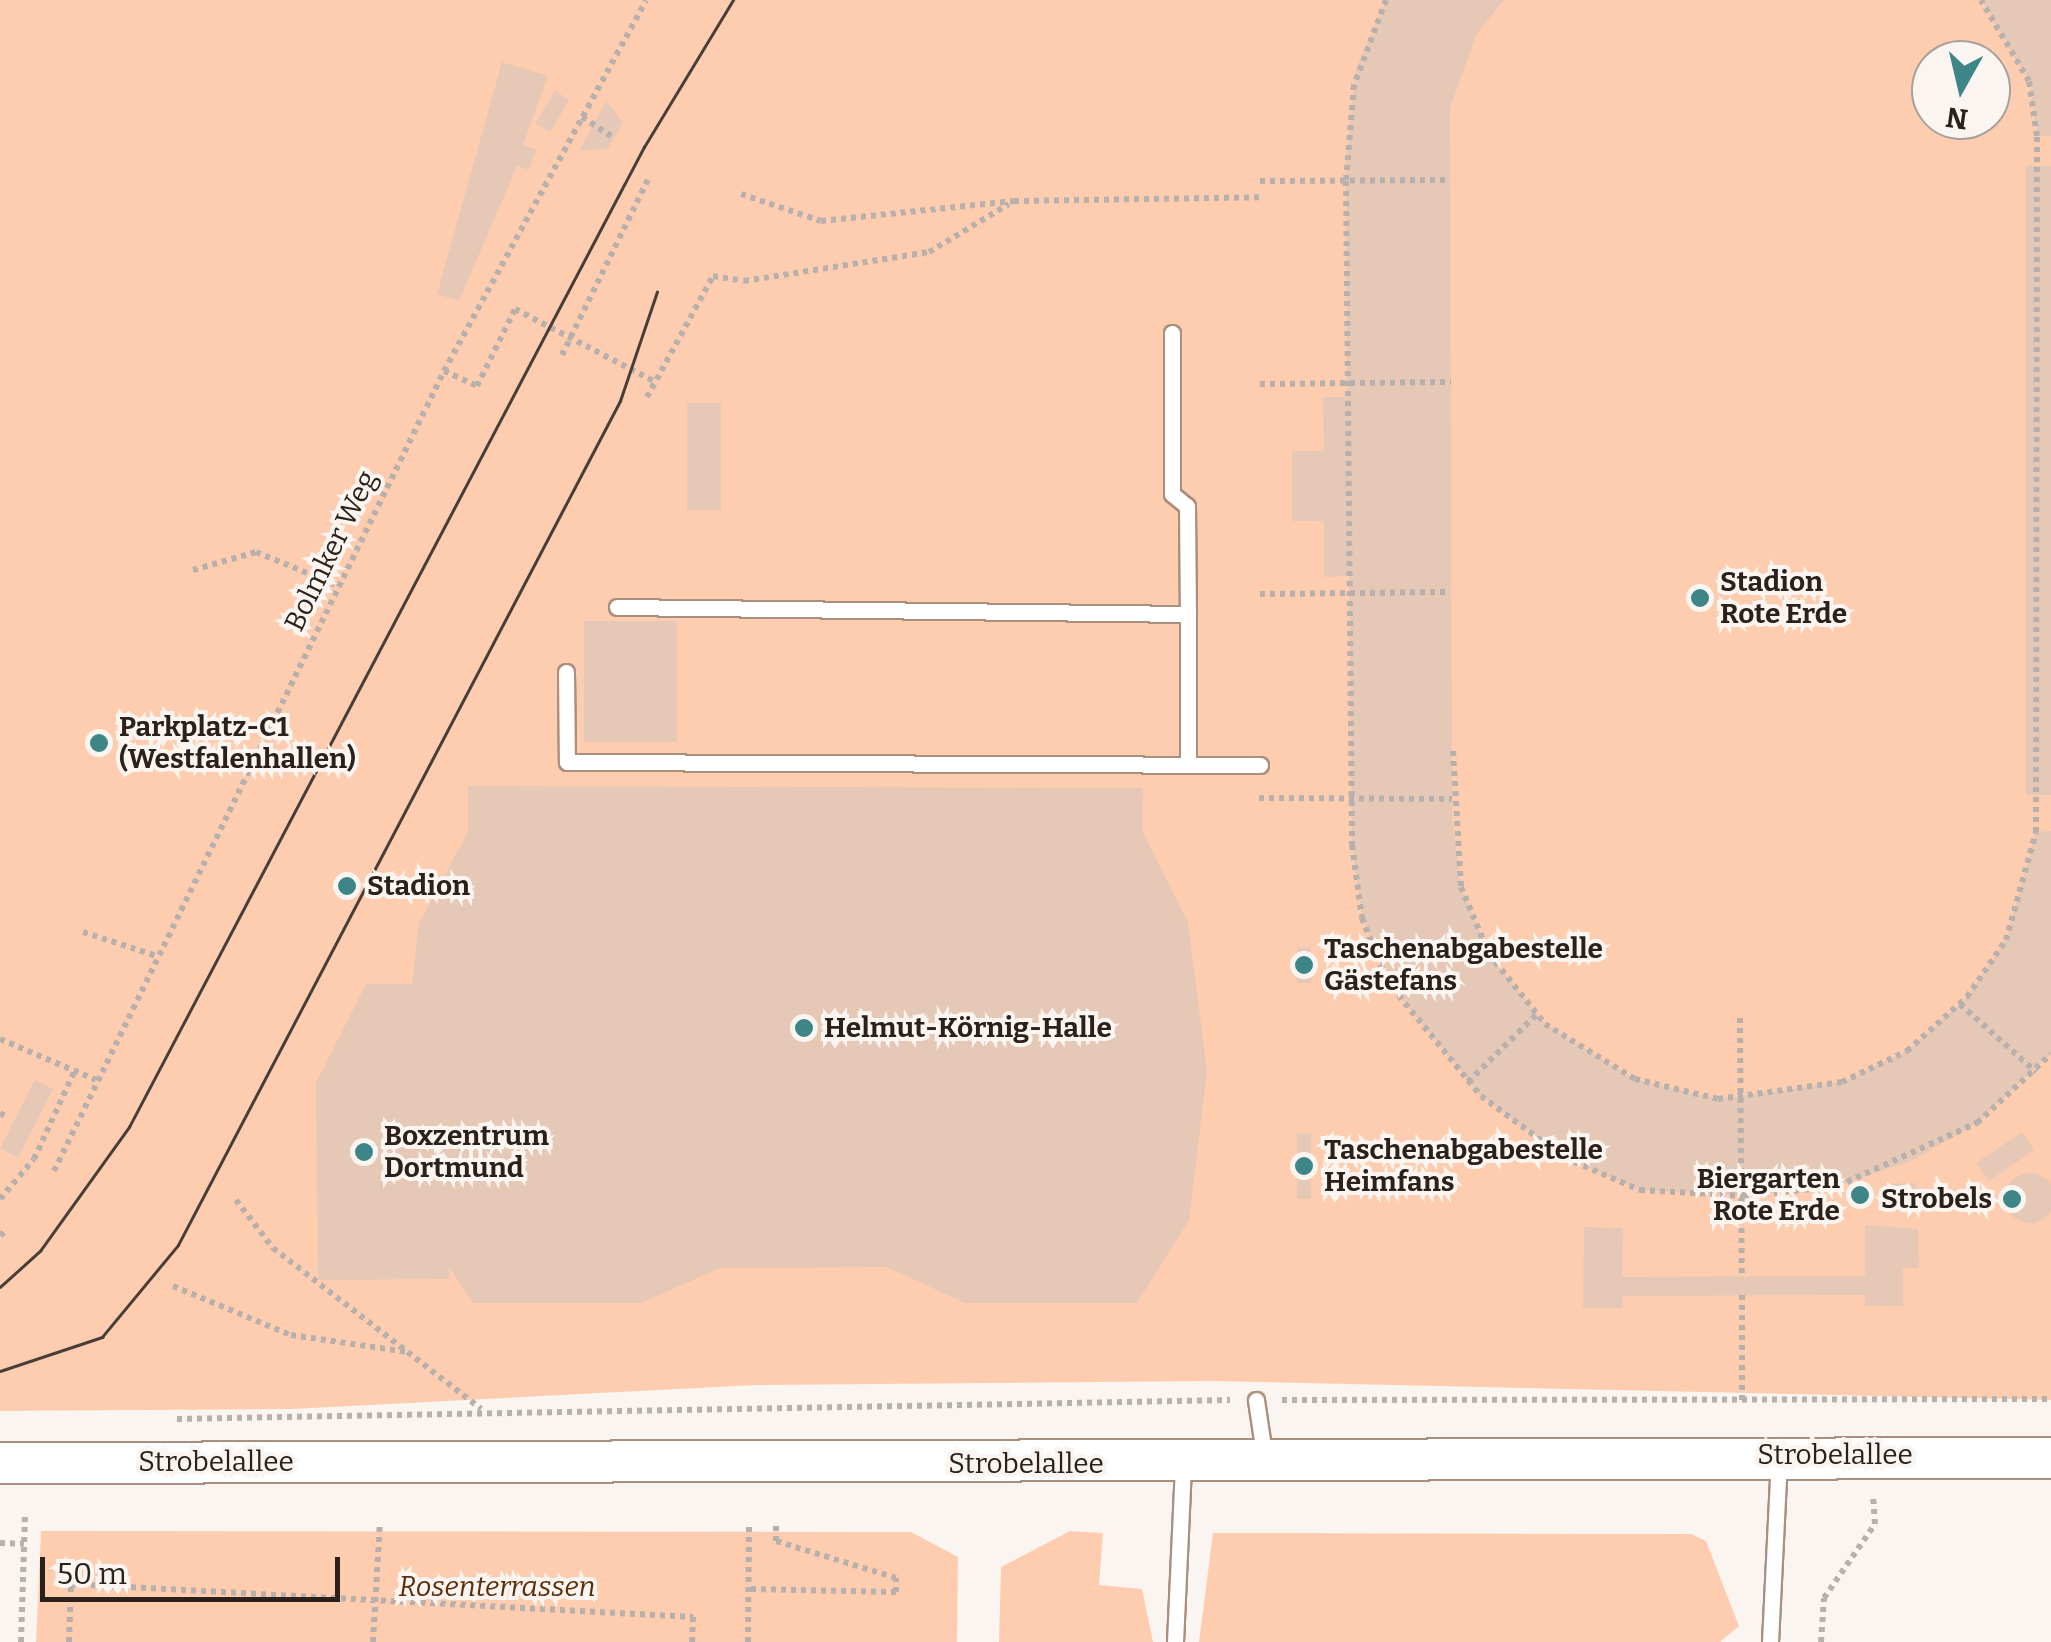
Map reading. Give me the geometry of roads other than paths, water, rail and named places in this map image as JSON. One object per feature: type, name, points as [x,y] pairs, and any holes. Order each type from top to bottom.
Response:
[{"type":"street","name":"Strobelallee","points":[[0,1464],[1266,1464],[1870,1454],[2051,1458]]},
{"type":"lane","points":[[1172,333],[1172,494],[1187,506],[1188,765]]},
{"type":"lane","points":[[617,607],[1188,614]]},
{"type":"lane","points":[[566,672],[567,762],[1260,765]]},
{"type":"lane","points":[[1256,1400],[1266,1464]]},
{"type":"lane","points":[[1770,1642],[1780,1455]]},
{"type":"lane","points":[[1175,1642],[1183,1464]]},
{"type":"tram line","points":[[0,1287],[40,1251],[129,1127],[644,147],[733,0]]},
{"type":"tram line","points":[[0,1371],[102,1337],[178,1245],[620,401],[657,292]]},
{"type":"place","name":"Stadion Rote Erde","points":[[1700,598]]},
{"type":"place","name":"Parkplatz-C1 (Westfalenhallen)","points":[[99,743]]},
{"type":"place","name":"Stadion","points":[[347,886]]},
{"type":"place","name":"Taschenabgabestelle Gästefans","points":[[1304,965]]},
{"type":"place","name":"Helmut-Körnig-Halle","points":[[804,1028]]},
{"type":"place","name":"Boxzentrum Dortmund","points":[[364,1152]]},
{"type":"place","name":"Taschenabgabestelle Heimfans","points":[[1304,1166]]},
{"type":"place","name":"Biergarten Rote Erde","points":[[1860,1195]]},
{"type":"place","name":"Strobels","points":[[2012,1199]]},
{"type":"park label","name":"Rosenterrassen","points":[[497,1587]]}]
